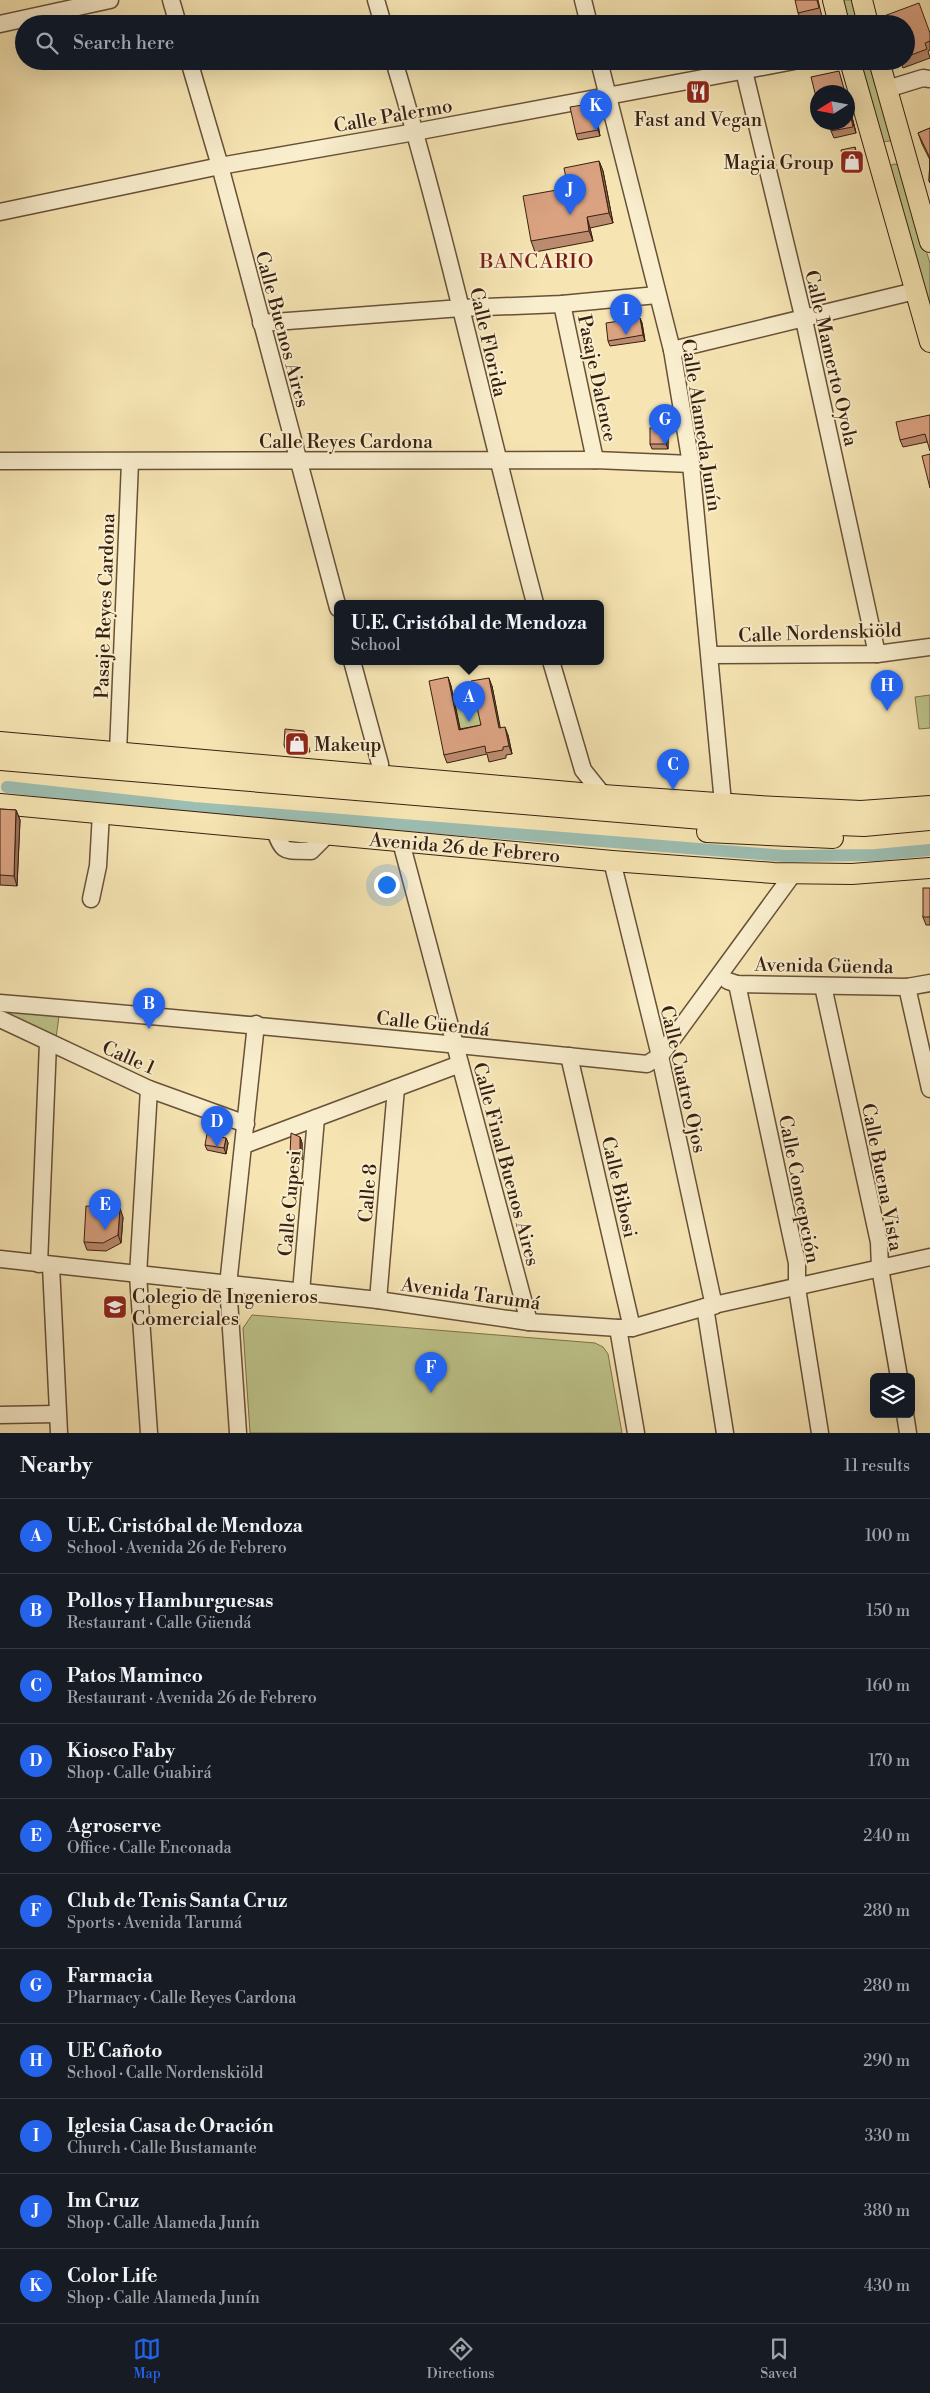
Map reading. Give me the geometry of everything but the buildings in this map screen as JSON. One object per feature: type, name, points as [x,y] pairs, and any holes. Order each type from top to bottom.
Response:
[{"type":"main road","points":[[832,0],[836,15]]},
{"type":"main road","points":[[862,0],[866,15]]},
{"type":"main road","points":[[853,70],[930,342]]},
{"type":"main road","points":[[882,70],[929,233]]},
{"type":"main road","points":[[877,158],[902,139]]},
{"type":"main road","points":[[877,158],[907,160]]},
{"type":"main road","points":[[0,742],[603,795],[861,811],[930,806]]},
{"type":"main road","points":[[0,760],[714,820],[864,826],[930,820]]},
{"type":"main road","name":"Avenida 26 de Febrero","points":[[0,773],[743,835],[849,838],[930,831]]},
{"type":"main road","name":"Avenida 26 de Febrero","points":[[0,804],[274,828],[401,842],[612,861],[784,873],[852,874],[930,868]]},
{"type":"street","points":[[41,15],[110,0]]},
{"type":"street","points":[[171,0],[175,15]]},
{"type":"street","points":[[376,0],[380,15]]},
{"type":"street","points":[[583,0],[587,15]]},
{"type":"street","points":[[0,24],[15,21]]},
{"type":"street","name":"Calle Buenos Aires","points":[[192,70],[220,166],[260,324],[335,600]]},
{"type":"street","name":"Calle Florida","points":[[397,70],[462,308],[497,461],[534,600]]},
{"type":"street","name":"Calle Alameda Junín","points":[[601,70],[672,350],[691,464],[711,655],[723,803]]},
{"type":"street","name":"Calle Palermo","points":[[0,212],[220,166],[749,70]]},
{"type":"street","name":"Calle Mamerto Oyola","points":[[744,71],[804,320],[877,654]]},
{"type":"street","points":[[887,89],[922,78],[930,79]]},
{"type":"street","points":[[672,350],[804,320],[915,291]]},
{"type":"street","points":[[260,324],[462,308],[562,304],[657,295]]},
{"type":"street","name":"Pasaje Dalence","points":[[562,304],[595,460]]},
{"type":"street","name":"Calle Reyes Cardona","points":[[0,461],[595,460],[691,464]]},
{"type":"street","name":"Pasaje Reyes Cardona","points":[[118,752],[130,462]]},
{"type":"street","name":"Calle Nordenskiöld","points":[[711,655],[877,654],[930,647]]},
{"type":"street","points":[[353,665],[380,764],[380,774]]},
{"type":"street","points":[[552,665],[584,770],[603,795]]},
{"type":"street","points":[[91,899],[98,866],[101,813]]},
{"type":"street","name":"Calle Final Buenos Aires","points":[[401,842],[529,1322]]},
{"type":"street","name":"Calle Cuatro Ojos","points":[[612,861],[660,1056],[710,1307],[725,1433]]},
{"type":"street","points":[[660,1056],[778,894],[779,880],[784,873]]},
{"type":"street","name":"Avenida Güenda","points":[[717,979],[737,984],[823,986],[907,987],[930,983]]},
{"type":"street","name":"Calle Concepción","points":[[737,984],[797,1263],[797,1288],[820,1433]]},
{"type":"street","name":"Calle Buena Vista","points":[[823,986],[879,1242],[880,1268],[898,1373]]},
{"type":"street","points":[[907,987],[930,1089]]},
{"type":"street","name":"Calle Güendá","points":[[0,1003],[256,1024],[456,1046],[647,1064],[660,1056]]},
{"type":"street","name":"Calle 1","points":[[0,1019],[149,1089],[246,1124]]},
{"type":"street","points":[[238,1433],[228,1285],[256,1024]]},
{"type":"street","points":[[48,1043],[45,1265],[59,1433]]},
{"type":"street","name":"Calle Bibosi","points":[[569,1056],[625,1328],[636,1433]]},
{"type":"street","points":[[244,1145],[460,1064]]},
{"type":"street","name":"Calle 8","points":[[378,1300],[396,1088]]},
{"type":"street","points":[[149,1089],[138,1275],[149,1433]]},
{"type":"street","name":"Calle Cupesi","points":[[301,1292],[316,1118]]},
{"type":"street","name":"Avenida Tarumá","points":[[0,1260],[378,1300],[529,1322],[625,1328],[930,1257]]},
{"type":"street","points":[[0,1415],[57,1414]]},
{"type":"street","points":[[906,1418],[908,1433]]},
{"type":"green space","points":[[836,0],[856,0],[860,15],[840,15]]},
{"type":"green space","points":[[857,70],[876,70],[894,136],[890,141],[879,142]]},
{"type":"green space","points":[[899,165],[930,263],[930,327],[889,166]]},
{"type":"green space","points":[[474,689],[484,733],[462,738],[453,694]]},
{"type":"green space","points":[[930,695],[930,728],[919,729],[915,697]]},
{"type":"green space","points":[[8,1011],[59,1016],[56,1038],[6,1013]]},
{"type":"green space","points":[[252,1315],[595,1343],[603,1347],[608,1354],[622,1433],[250,1433],[243,1328]]},
{"type":"waterway","points":[[7,787],[194,808],[785,856],[876,855],[930,850]]},
{"type":"place","name":"Fast and Vegan","points":[[698,92]]},
{"type":"place","name":"Color Life","points":[[596,131]]},
{"type":"place","name":"Magia Group","points":[[852,162]]},
{"type":"place","name":"Im Cruz","points":[[570,215]]},
{"type":"place","name":"Iglesia Casa de Oración","points":[[626,335]]},
{"type":"place","name":"Farmacia","points":[[665,445]]},
{"type":"place","name":"UE Cañoto","points":[[887,711]]},
{"type":"place","name":"U.E. Cristóbal de Mendoza","points":[[469,722]]},
{"type":"place","name":"Makeup","points":[[297,744]]},
{"type":"place","name":"Patos Maminco","points":[[673,790]]},
{"type":"place","name":"Pollos y Hamburguesas","points":[[149,1029]]},
{"type":"place","name":"Kiosco Faby","points":[[217,1147]]},
{"type":"place","name":"Agroserve","points":[[105,1230]]},
{"type":"place","name":"Colegio de Ingenieros Comerciales","points":[[115,1307]]},
{"type":"place","name":"Club de Tenis Santa Cruz","points":[[431,1393]]},
{"type":"district","name":"BANCARIO","points":[[537,261]]}]
